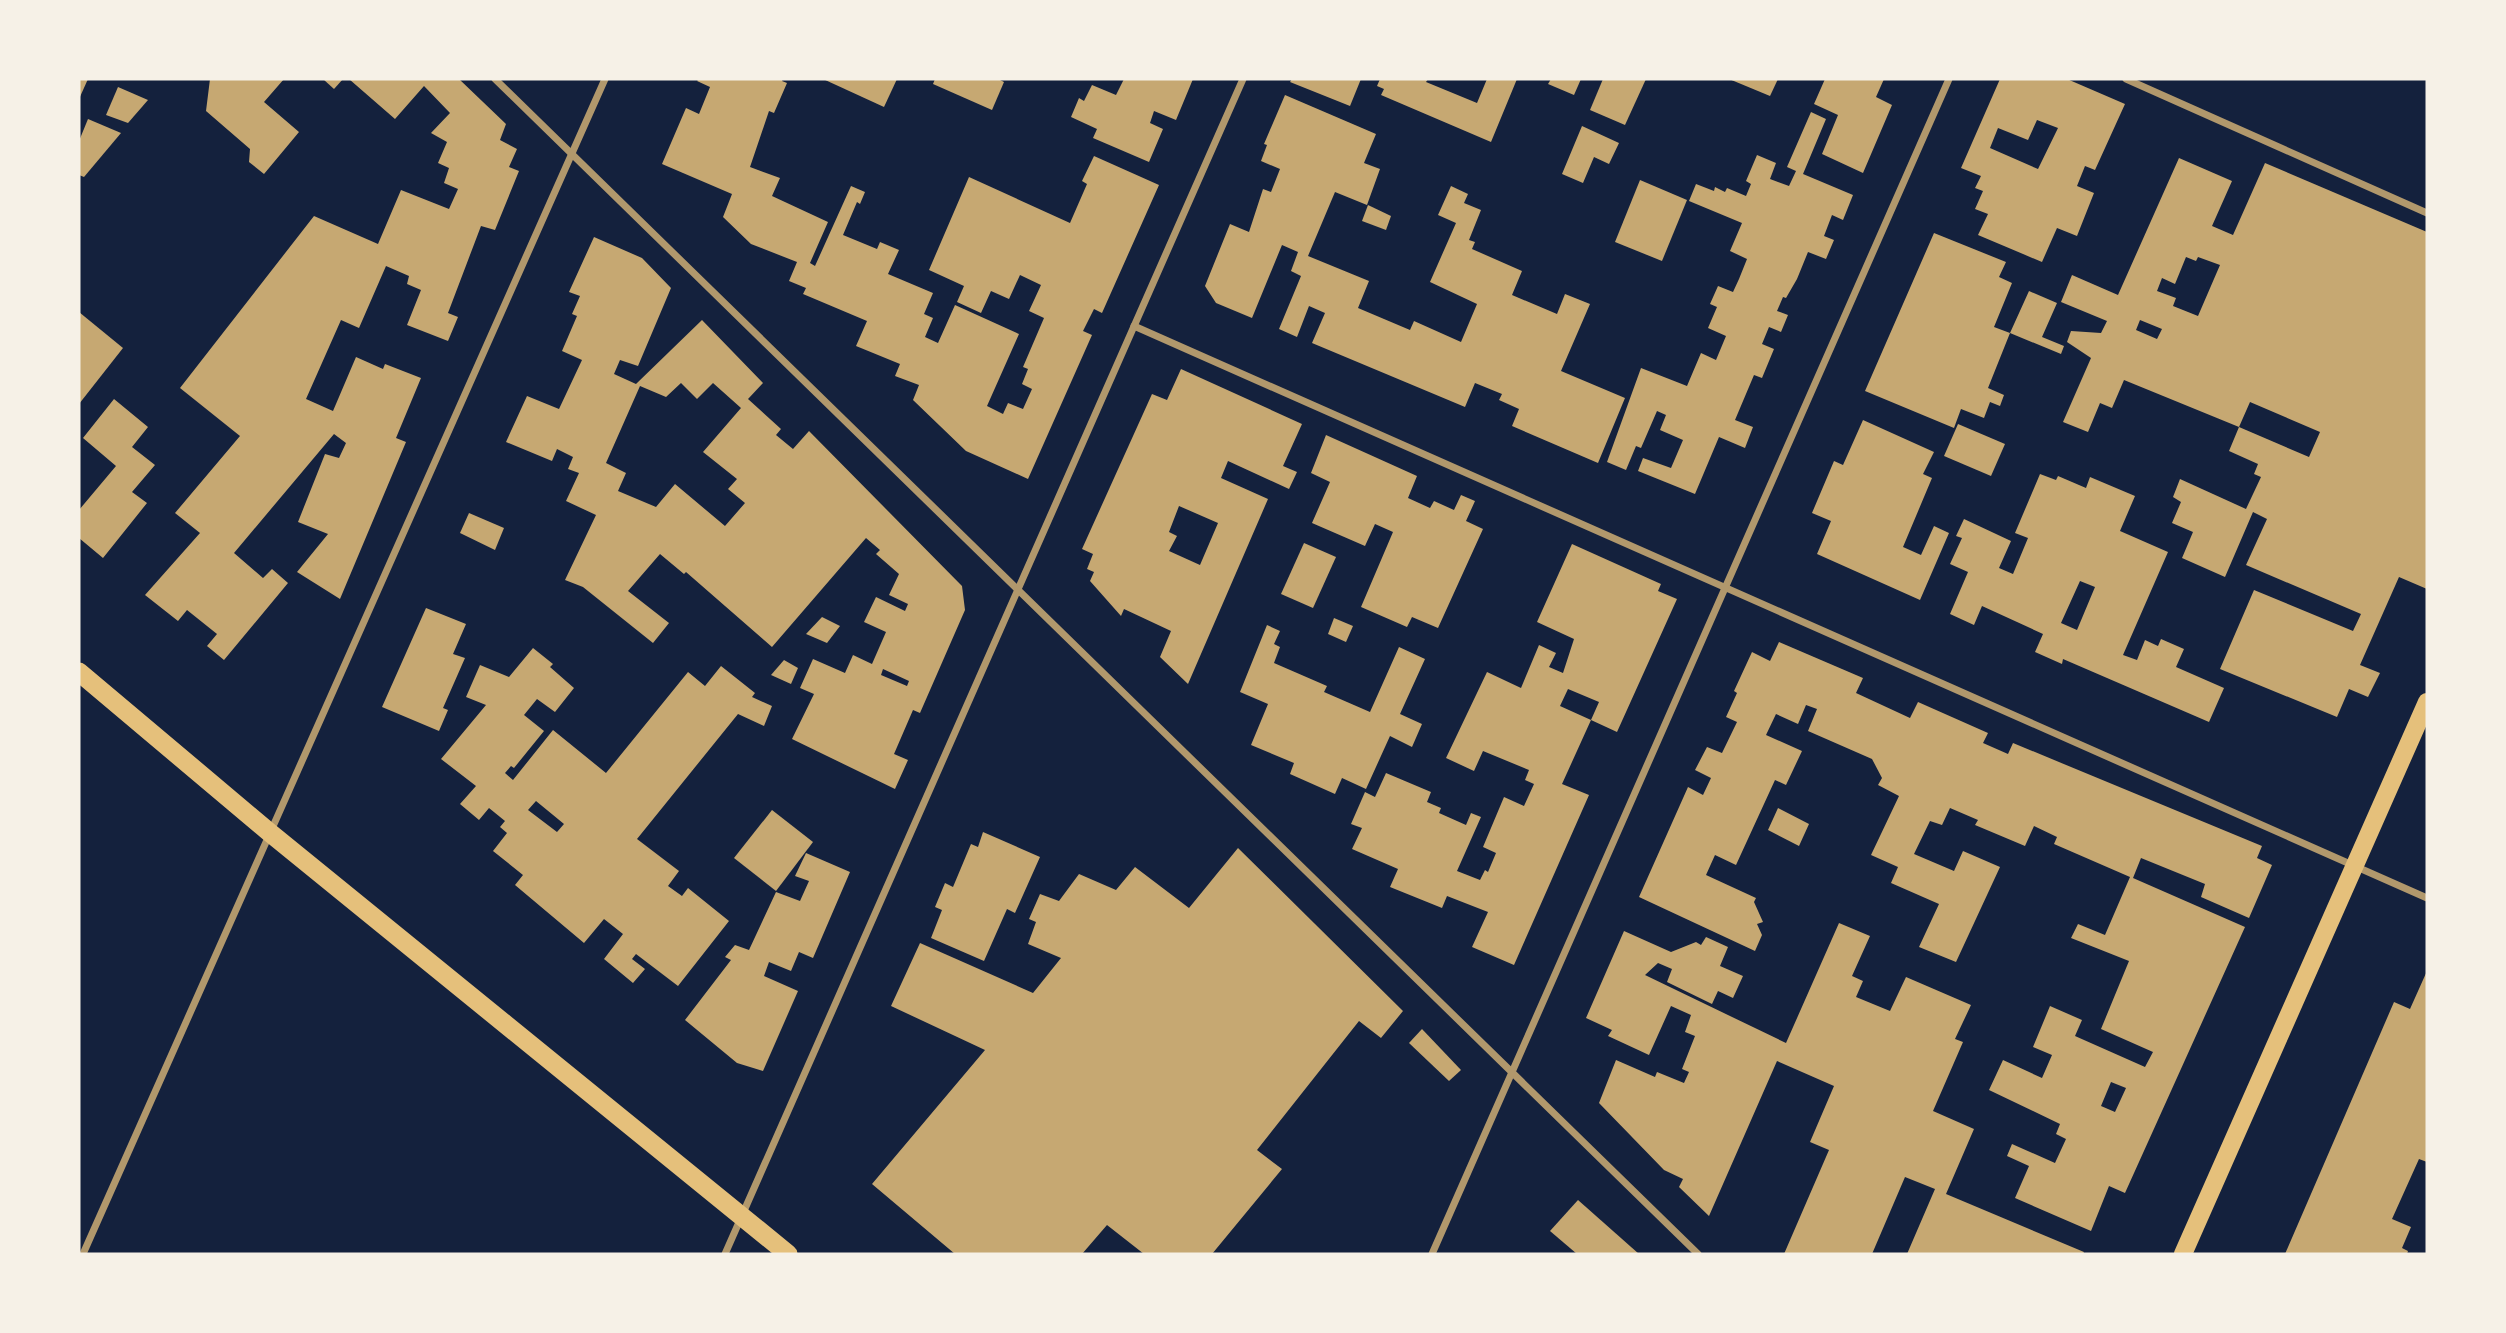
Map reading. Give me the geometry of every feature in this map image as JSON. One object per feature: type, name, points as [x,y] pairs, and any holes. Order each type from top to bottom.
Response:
[{"type":"highway","points":[[79,672],[269,832],[788,1254]]},
{"type":"main road","points":[[2183,1254],[2427,702]]},
{"type":"street","points":[[495,79],[1698,1254]]},
{"type":"street","points":[[83,1254],[605,79]]},
{"type":"street","points":[[725,1254],[1243,79]]},
{"type":"street","points":[[1432,1254],[1949,79]]},
{"type":"street","points":[[2126,79],[2427,213]]},
{"type":"street","points":[[1134,326],[2427,898]]},
{"type":"building","points":[[79,79],[88,79],[79,99]]},
{"type":"building","points":[[210,79],[284,79],[264,102],[299,132],[264,174],[249,162],[250,149],[206,111]]},
{"type":"building","points":[[323,79],[343,79],[334,89]]},
{"type":"building","points":[[349,79],[459,79],[506,124],[500,140],[517,149],[509,167],[519,171],[495,230],[481,226],[448,313],[458,317],[448,341],[407,325],[421,290],[407,284],[409,276],[386,266],[359,328],[341,320],[306,399],[333,411],[356,357],[383,369],[385,364],[421,378],[396,438],[406,442],[340,599],[297,572],[328,534],[298,522],[325,454],[339,458],[346,443],[334,434],[234,553],[263,578],[272,569],[288,583],[224,660],[207,646],[217,634],[187,610],[178,621],[145,595],[200,533],[175,513],[240,436],[180,388],[314,216],[378,244],[401,190],[449,209],[458,189],[444,183],[449,168],[438,163],[447,142],[431,133],[450,113],[424,86],[395,119]]},
{"type":"building","points":[[783,79],[782,81],[787,83],[774,113],[769,111],[750,167],[780,178],[772,196],[828,222],[810,263],[815,266],[851,186],[865,192],[860,204],[857,202],[843,235],[877,249],[880,242],[899,250],[888,274],[933,293],[924,314],[933,318],[925,337],[938,343],[955,305],[1019,334],[987,406],[1003,414],[1008,403],[1023,409],[1032,389],[1022,384],[1028,369],[1023,367],[1044,318],[1029,311],[1041,285],[1020,275],[1009,299],[991,291],[981,313],[957,302],[964,286],[929,270],[969,177],[1070,223],[1087,184],[1082,181],[1094,156],[1159,185],[1102,313],[1094,309],[1083,331],[1092,335],[1028,479],[966,451],[913,400],[919,385],[895,376],[900,364],[856,346],[867,321],[803,294],[806,288],[789,281],[797,262],[751,244],[723,217],[732,194],[662,164],[686,108],[699,114],[710,87],[697,81]]},
{"type":"building","points":[[823,79],[897,79],[884,107]]},
{"type":"building","points":[[935,79],[998,79],[1004,82],[992,110],[933,84]]},
{"type":"building","points":[[1124,79],[1193,79],[1176,120],[1154,111],[1150,123],[1163,129],[1149,162],[1093,138],[1097,129],[1071,117],[1079,98],[1084,101],[1092,85],[1116,95]]},
{"type":"building","points":[[1292,79],[1361,79],[1350,106],[1290,82]]},
{"type":"building","points":[[1380,79],[1428,79],[1426,82],[1477,103],[1487,79],[1517,79],[1491,142],[1381,95],[1384,89],[1377,86]]},
{"type":"building","points":[[1551,79],[1581,79],[1574,95],[1548,84]]},
{"type":"building","points":[[1603,79],[1646,79],[1625,125],[1590,110]]},
{"type":"building","points":[[1729,79],[1778,79],[1770,96]]},
{"type":"building","points":[[1825,79],[1884,79],[1876,97],[1892,105],[1863,173],[1822,154],[1838,115],[1814,104]]},
{"type":"building","points":[[2000,79],[2067,79],[2125,104],[2095,170],[2085,166],[2077,186],[2094,193],[2077,236],[2057,228],[2042,262],[1978,235],[1988,214],[1975,209],[1983,191],[1975,188],[1981,176],[1961,168]],"holes":[[[2037,120],[2058,128],[2038,169],[1990,148],[1998,128],[2028,140]]]},
{"type":"building","points":[[118,87],[148,100],[128,123],[106,115]]},
{"type":"building","points":[[1285,95],[1376,134],[1364,163],[1380,169],[1367,205],[1335,192],[1308,256],[1369,281],[1358,308],[1410,330],[1414,321],[1461,342],[1477,304],[1430,282],[1456,223],[1438,215],[1451,186],[1468,194],[1464,203],[1481,210],[1469,240],[1475,242],[1472,249],[1522,271],[1512,295],[1557,314],[1565,294],[1590,304],[1561,371],[1625,398],[1598,463],[1512,426],[1519,409],[1499,400],[1502,394],[1475,383],[1465,407],[1312,343],[1325,313],[1309,306],[1297,337],[1279,329],[1301,276],[1291,271],[1298,252],[1282,245],[1252,318],[1216,303],[1205,286],[1230,224],[1249,232],[1263,189],[1271,192],[1280,169],[1261,161],[1267,145],[1264,144]]},
{"type":"building","points":[[1811,112],[1826,119],[1803,174],[1853,195],[1843,220],[1832,215],[1824,236],[1834,240],[1826,259],[1808,252],[1797,279],[1786,298],[1783,297],[1777,311],[1788,315],[1781,332],[1769,327],[1762,344],[1774,349],[1762,378],[1754,375],[1735,420],[1753,427],[1745,448],[1719,437],[1695,494],[1638,471],[1643,458],[1671,468],[1683,440],[1660,430],[1666,415],[1657,411],[1641,448],[1636,446],[1626,470],[1607,462],[1641,368],[1687,386],[1701,353],[1716,360],[1726,336],[1708,328],[1717,307],[1710,304],[1718,286],[1733,292],[1747,259],[1730,251],[1742,223],[1689,201],[1696,184],[1714,191],[1715,187],[1725,192],[1727,188],[1746,196],[1751,184],[1746,181],[1757,155],[1776,163],[1770,179],[1789,186],[1796,171],[1787,167]]},
{"type":"building","points":[[88,119],[121,133],[84,177],[79,175],[79,141]]},
{"type":"building","points":[[1582,126],[1619,143],[1609,164],[1594,157],[1583,183],[1562,174]]},
{"type":"building","points":[[2179,158],[2232,181],[2212,226],[2233,235],[2265,163],[2427,232],[2427,589],[2399,577],[2360,665],[2380,673],[2368,697],[2349,689],[2337,717],[2220,669],[2254,590],[2353,631],[2361,614],[2246,565],[2267,519],[2253,512],[2225,577],[2182,558],[2193,532],[2172,523],[2181,502],[2173,497],[2180,479],[2246,509],[2261,477],[2254,474],[2258,464],[2229,451],[2239,427],[2124,380],[2112,408],[2100,403],[2088,432],[2063,422],[2091,358],[2067,342],[2071,331],[2101,333],[2107,321],[2061,302],[2072,275],[2118,295]],"holes":[[[2186,257],[2196,261],[2198,257],[2220,265],[2198,316],[2173,306],[2176,298],[2157,291],[2162,278],[2175,284]],[[2140,320],[2162,329],[2157,339],[2136,330]],[[2250,402],[2320,432],[2309,457],[2239,427]]]},
{"type":"building","points":[[1640,180],[1687,200],[1662,261],[1615,242]]},
{"type":"building","points":[[1368,205],[1391,216],[1386,230],[1362,221]]},
{"type":"building","points":[[1934,233],[2006,262],[1999,277],[2012,283],[1994,327],[2010,333],[1988,388],[2004,395],[2000,406],[1990,402],[1984,418],[1961,409],[1954,428],[1865,391]]},
{"type":"building","points":[[594,237],[642,258],[671,288],[638,366],[620,360],[614,374],[636,384],[702,320],[763,383],[748,399],[781,429],[776,435],[793,449],[809,431],[962,586],[965,610],[920,713],[913,710],[894,754],[908,760],[895,789],[792,739],[814,694],[800,688],[813,659],[845,673],[853,655],[872,664],[886,632],[864,622],[876,597],[905,611],[908,604],[889,595],[899,574],[876,554],[880,550],[866,538],[772,647],[686,572],[684,574],[660,554],[628,591],[669,623],[653,643],[583,587],[565,580],[596,515],[566,501],[579,473],[568,469],[573,457],[557,449],[552,461],[506,442],[527,396],[559,409],[582,360],[562,351],[577,316],[572,314],[580,296],[569,292]],"holes":[[[681,383],[697,399],[713,383],[741,408],[703,452],[737,479],[728,489],[745,503],[725,526],[675,484],[656,507],[618,491],[626,473],[606,463],[640,386],[666,397]],[[883,669],[909,681],[907,686],[881,675]]]},
{"type":"building","points":[[2029,291],[2057,303],[2042,337],[2064,346],[2061,354],[2010,333]]},
{"type":"building","points":[[79,312],[123,348],[79,404]]},
{"type":"building","points":[[1181,369],[1302,424],[1283,466],[1297,472],[1289,489],[1228,461],[1221,478],[1268,499],[1188,684],[1160,657],[1171,631],[1124,609],[1121,616],[1090,581],[1094,572],[1087,569],[1093,554],[1082,549],[1152,394],[1167,400]],"holes":[[[1179,506],[1218,523],[1200,565],[1169,551],[1177,536],[1169,532]]]},
{"type":"building","points":[[114,399],[148,427],[132,447],[155,465],[132,492],[147,503],[103,558],[79,538],[79,510],[116,466],[83,438]]},
{"type":"building","points":[[1863,420],[1934,452],[1923,474],[1932,478],[1903,547],[1921,555],[1934,526],[1949,533],[1920,600],[1817,554],[1831,521],[1812,513],[1834,461],[1843,465]]},
{"type":"building","points":[[1958,424],[2005,444],[1991,476],[1944,456]]},
{"type":"building","points":[[1326,435],[1417,476],[1408,498],[1430,508],[1434,501],[1454,510],[1461,495],[1475,501],[1466,521],[1483,529],[1438,628],[1412,617],[1407,627],[1361,607],[1393,532],[1375,524],[1365,546],[1312,523],[1330,482],[1311,473]]},
{"type":"building","points":[[2040,474],[2056,480],[2058,476],[2086,488],[2090,477],[2135,496],[2120,531],[2168,552],[2123,655],[2137,660],[2145,640],[2158,646],[2161,639],[2184,649],[2176,667],[2224,688],[2209,722],[2063,659],[2062,664],[2035,652],[2043,634],[1982,606],[1974,625],[1950,614],[1968,572],[1950,564],[1962,538],[1956,536],[1964,519],[2011,541],[1999,568],[2013,574],[2028,538],[2015,533]],"holes":[[[2080,581],[2095,587],[2077,630],[2061,623]]]},
{"type":"building","points":[[469,513],[504,528],[495,550],[460,533]]},
{"type":"building","points":[[1304,543],[1336,557],[1313,608],[1281,594]]},
{"type":"building","points":[[1572,544],[1661,584],[1658,591],[1677,599],[1617,732],[1591,720],[1562,784],[1589,795],[1514,965],[1472,947],[1488,912],[1447,896],[1442,908],[1390,887],[1398,869],[1352,849],[1362,828],[1351,824],[1365,792],[1375,797],[1386,773],[1431,792],[1427,802],[1441,808],[1439,813],[1466,825],[1471,813],[1481,817],[1457,871],[1480,880],[1485,870],[1488,872],[1496,853],[1483,847],[1504,797],[1524,806],[1534,784],[1525,780],[1529,770],[1483,751],[1474,771],[1446,758],[1487,672],[1521,688],[1539,645],[1556,653],[1549,667],[1563,673],[1574,639],[1537,622]],"holes":[[[1568,689],[1599,702],[1591,720],[1560,706]]]},
{"type":"building","points":[[426,608],[466,624],[453,654],[465,658],[443,708],[448,710],[439,731],[382,707]]},
{"type":"building","points":[[822,617],[840,626],[827,643],[806,634]]},
{"type":"building","points":[[1334,618],[1353,626],[1346,642],[1328,634]]},
{"type":"building","points":[[1267,625],[1280,631],[1274,644],[1280,647],[1274,663],[1327,686],[1324,692],[1370,712],[1399,647],[1425,659],[1400,714],[1422,724],[1412,747],[1390,736],[1366,789],[1342,778],[1335,794],[1290,774],[1294,763],[1251,745],[1268,704],[1240,692]]},
{"type":"building","points":[[1779,642],[1863,678],[1856,693],[1910,718],[1918,702],[1988,733],[1983,743],[2008,754],[2013,743],[2262,846],[2257,858],[2272,865],[2249,918],[2201,897],[2205,884],[2141,858],[2133,878],[2245,927],[2125,1193],[2109,1186],[2091,1231],[2015,1198],[2029,1166],[2007,1156],[2012,1144],[2055,1163],[2066,1139],[2056,1134],[2060,1124],[1989,1090],[2003,1060],[2042,1078],[2052,1055],[2033,1047],[2050,1006],[2082,1020],[2075,1036],[2145,1067],[2153,1052],[2101,1029],[2129,961],[2071,938],[2078,924],[2105,935],[2130,877],[2054,844],[2057,837],[2034,826],[2025,846],[1975,825],[1978,820],[1950,808],[1942,825],[1930,821],[1914,854],[1954,871],[1963,851],[2000,867],[1956,962],[1919,947],[1939,904],[1891,883],[1898,867],[1871,855],[1899,796],[1878,785],[1882,778],[1872,759],[1808,731],[1817,709],[1806,705],[1798,724],[1776,714],[1766,735],[1802,751],[1786,785],[1775,780],[1736,865],[1715,855],[1706,875],[1756,898],[1754,902],[1763,922],[1757,924],[1762,935],[1755,951],[1639,897],[1688,787],[1703,795],[1711,778],[1695,770],[1707,747],[1722,753],[1737,722],[1726,717],[1737,693],[1734,691],[1752,652],[1770,661]],"holes":[[[2111,1082],[2126,1088],[2115,1112],[2101,1106]]]},
{"type":"building","points":[[533,648],[553,664],[550,667],[574,688],[555,712],[537,699],[524,715],[544,731],[514,768],[511,766],[505,773],[513,780],[553,730],[606,773],[688,672],[705,686],[721,666],[755,693],[752,697],[772,706],[764,726],[738,714],[637,839],[679,871],[668,886],[682,896],[688,888],[729,921],[678,986],[636,954],[632,959],[645,969],[633,983],[604,959],[623,934],[604,919],[584,943],[515,885],[523,875],[493,851],[507,833],[500,827],[505,821],[489,808],[479,820],[460,804],[476,786],[441,759],[486,705],[466,697],[480,665],[509,677]],"holes":[[[536,801],[564,824],[557,832],[528,810]]]},
{"type":"building","points":[[784,660],[798,668],[791,684],[771,675]]},
{"type":"building","points":[[1778,808],[1809,824],[1799,846],[1768,830]]},
{"type":"building","points":[[772,810],[813,842],[776,891],[734,858]]},
{"type":"building","points":[[983,832],[1040,857],[1015,913],[1007,909],[984,961],[931,938],[942,910],[935,907],[945,883],[953,887],[971,844],[978,847]]},
{"type":"building","points":[[1238,848],[1403,1011],[1381,1038],[1359,1021],[1257,1150],[1282,1169],[1212,1254],[1144,1254],[1107,1225],[1082,1254],[955,1254],[872,1184],[985,1050],[891,1006],[920,943],[1033,993],[1061,958],[1028,944],[1036,922],[1029,919],[1040,894],[1059,901],[1079,874],[1116,890],[1135,867],[1189,908]]},
{"type":"building","points":[[806,853],[850,872],[813,958],[799,952],[791,971],[769,962],[764,976],[798,991],[763,1071],[737,1063],[685,1020],[731,960],[725,957],[735,945],[749,950],[776,892],[800,901],[809,881],[795,876]]},
{"type":"building","points":[[1839,923],[1870,936],[1852,976],[1863,981],[1856,997],[1890,1011],[1906,977],[1971,1005],[1955,1039],[1963,1042],[1933,1111],[1974,1129],[1946,1194],[2084,1252],[2083,1254],[1907,1254],[1935,1189],[1905,1177],[1872,1254],[1784,1254],[1829,1150],[1810,1142],[1834,1086],[1777,1061],[1709,1216],[1679,1187],[1683,1179],[1664,1170],[1599,1103],[1616,1060],[1655,1077],[1657,1072],[1684,1083],[1689,1072],[1682,1069],[1695,1036],[1685,1032],[1691,1015],[1671,1006],[1649,1055],[1608,1036],[1612,1030],[1586,1018],[1624,931],[1671,952],[1696,942],[1701,945],[1706,937],[1728,947],[1720,966],[1743,976],[1733,998],[1718,991],[1712,1004],[1667,982],[1672,969],[1658,963],[1645,975],[1786,1043]]},
{"type":"building","points":[[2427,971],[2427,1162],[2419,1159],[2392,1219],[2411,1227],[2402,1248],[2408,1251],[2407,1254],[2285,1254],[2394,1002],[2410,1009]]},
{"type":"building","points":[[1422,1029],[1461,1070],[1449,1081],[1409,1043]]},
{"type":"building","points":[[1578,1200],[1639,1254],[1577,1254],[1550,1231]]}]
